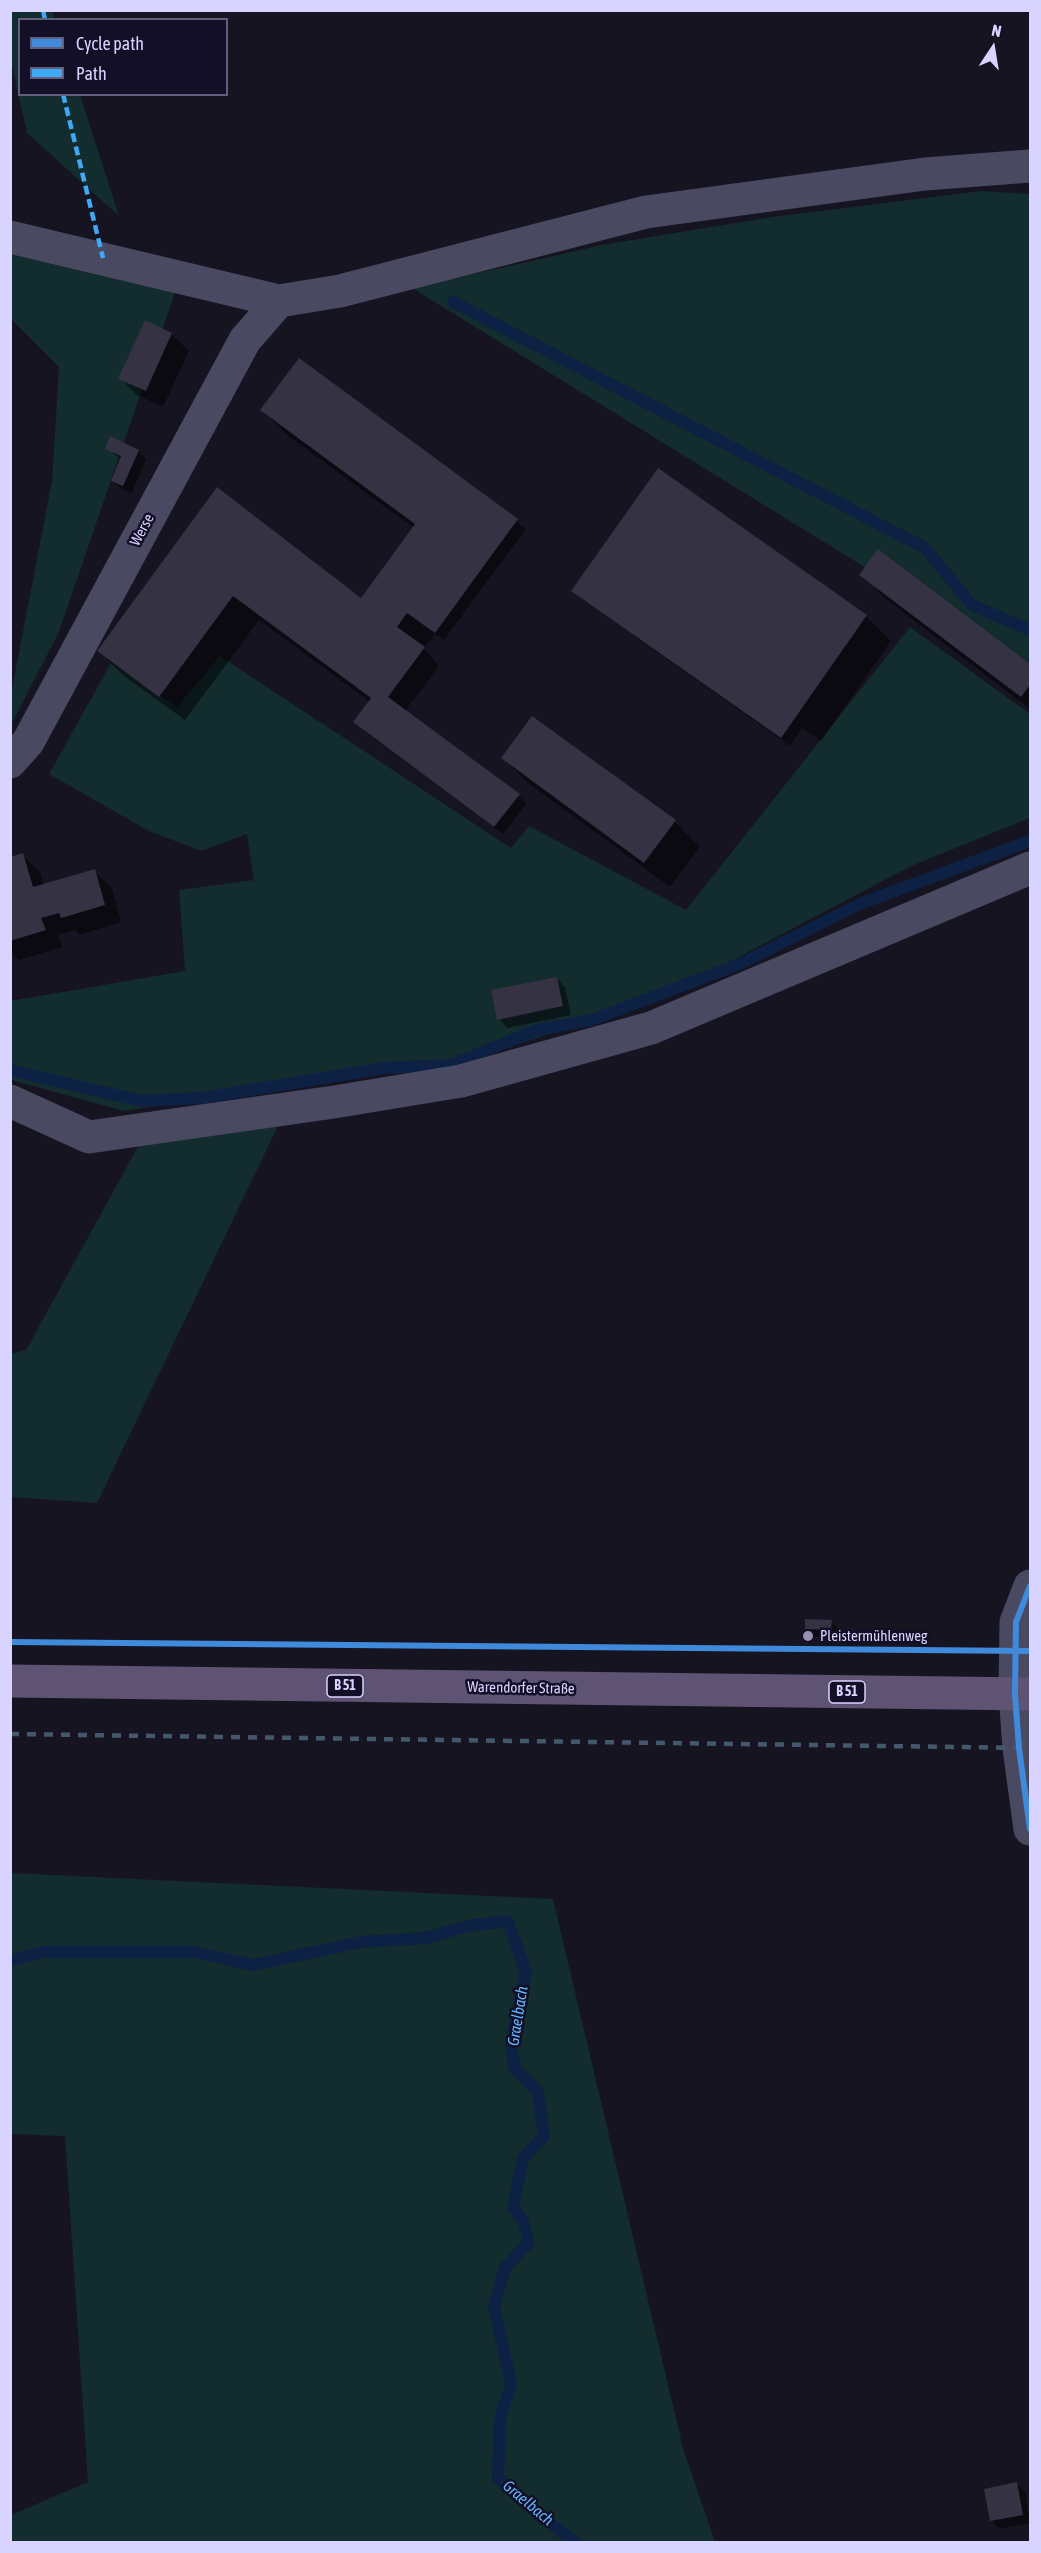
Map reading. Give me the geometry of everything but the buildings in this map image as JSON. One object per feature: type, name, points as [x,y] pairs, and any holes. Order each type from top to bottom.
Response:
[{"type":"main road","name":"Warendorfer Straße","points":[[10,1681],[1023,1694]]},
{"type":"street","points":[[10,237],[279,302],[340,291],[646,212],[925,174],[1030,166]]},
{"type":"street","name":"Werse","points":[[10,762],[28,742],[245,340],[279,302]]},
{"type":"street","points":[[10,1101],[89,1137],[461,1081],[651,1028],[1030,868]]},
{"type":"street","points":[[1030,1586],[1016,1622],[1023,1694],[1020,1757],[1030,1829]]},
{"type":"green space","points":[[10,11],[52,11],[55,18],[18,18],[18,93],[11,62]]},
{"type":"green space","points":[[19,96],[80,96],[119,216],[27,133]]},
{"type":"green space","points":[[981,191],[1030,194],[1030,669],[412,288],[602,245],[772,217]]},
{"type":"green space","points":[[11,253],[177,287],[59,632],[11,725],[11,694],[52,481],[59,367],[11,319]]},
{"type":"green space","points":[[910,627],[1030,714],[1030,818],[911,866],[654,1002],[475,1057],[124,1111],[11,1080],[10,1001],[185,971],[179,890],[254,880],[247,834],[201,851],[149,831],[49,774],[111,663],[177,707],[220,656],[511,848],[529,826],[686,910]]},
{"type":"green space","points":[[278,1126],[97,1503],[11,1497],[10,1354],[26,1350],[141,1141]]},
{"type":"green space","points":[[11,1873],[553,1899],[683,2448],[715,2542],[11,2542],[11,2515],[88,2482],[65,2136],[11,2134]]},
{"type":"waterway","points":[[453,302],[925,548],[972,605],[1030,630]]},
{"type":"waterway","points":[[10,1070],[141,1101],[202,1098],[385,1068],[450,1065],[537,1030],[592,1020],[740,964],[862,903],[1030,841]]},
{"type":"waterway","name":"Graelbach","points":[[10,1961],[42,1952],[193,1952],[253,1965],[361,1942],[426,1938],[467,1926],[507,1921],[526,1971],[511,2044],[515,2069],[538,2092],[544,2136],[523,2158],[513,2207],[522,2219],[529,2242],[505,2268],[494,2306],[511,2385],[500,2418],[498,2478],[540,2516],[575,2542]]},
{"type":"railway","points":[[10,1734],[1030,1748]]},
{"type":"marked path","points":[[43,10],[45,18]]},
{"type":"marked path","points":[[63,96],[103,258]]},
{"type":"cycle path","points":[[1030,1586],[1016,1622],[1015,1694],[1019,1748],[1030,1829]]},
{"type":"cycle path","points":[[10,1642],[1030,1651]]},
{"type":"place","name":"Pleistermühlenweg","points":[[808,1636]]}]
